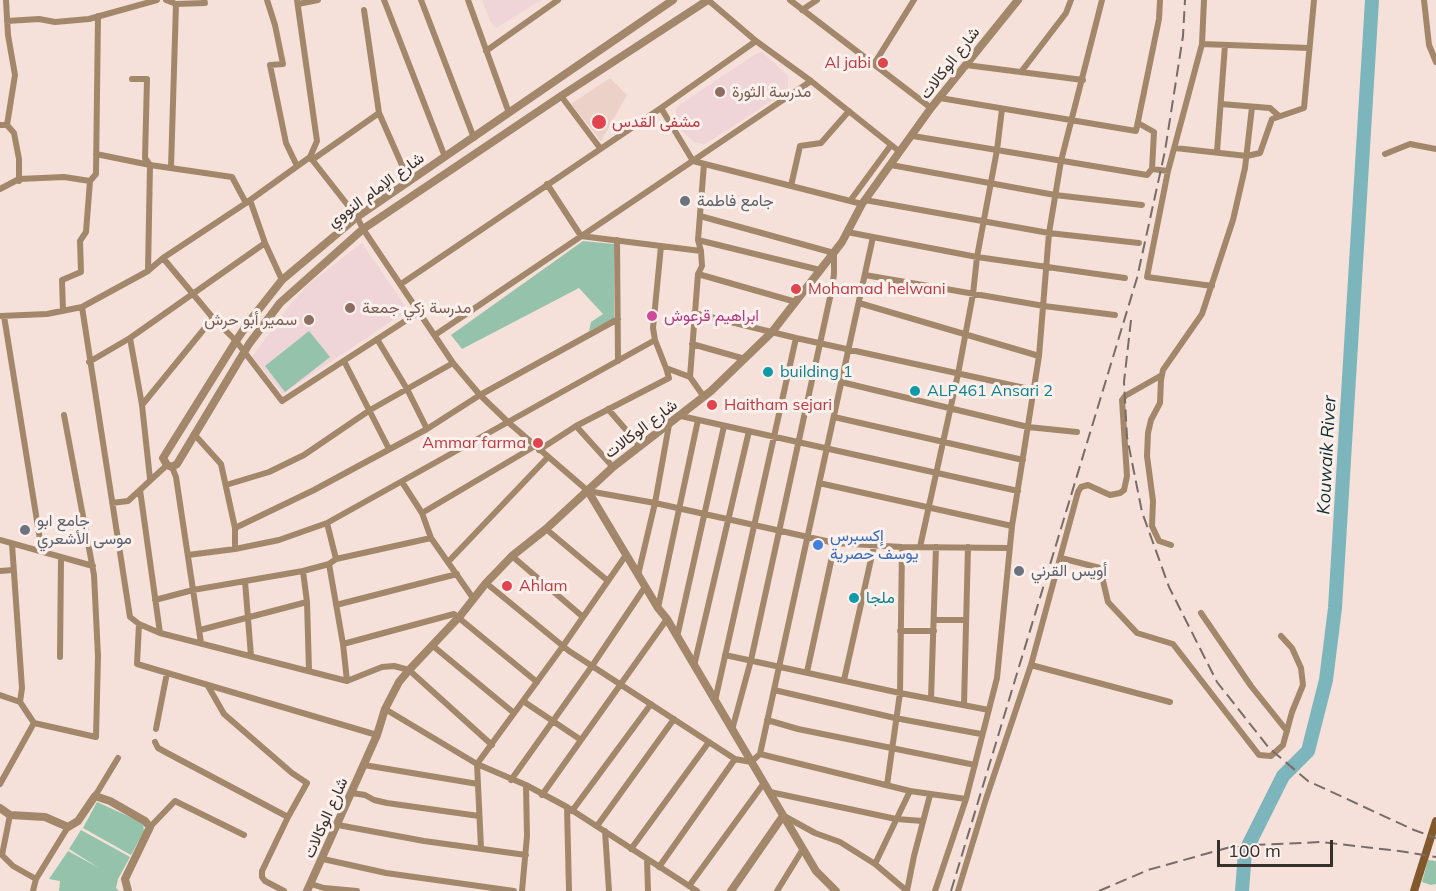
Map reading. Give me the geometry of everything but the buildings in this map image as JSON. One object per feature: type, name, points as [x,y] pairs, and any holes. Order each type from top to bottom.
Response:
[{"type":"main road","points":[[1417,891],[1436,821]]},
{"type":"street","points":[[6,0],[15,75],[3,125],[14,133],[19,159],[19,180]]},
{"type":"street","points":[[7,21],[39,19],[56,22],[99,16],[157,0]]},
{"type":"street","points":[[166,0],[176,3],[205,3],[204,0]]},
{"type":"street","points":[[267,0],[276,25],[283,64],[270,66],[286,143],[297,166]]},
{"type":"street","points":[[311,159],[317,141],[298,2],[318,0]]},
{"type":"street","points":[[384,0],[445,157]]},
{"type":"street","points":[[421,0],[474,138]]},
{"type":"street","points":[[468,0],[509,113]]},
{"type":"street","points":[[486,51],[558,0]]},
{"type":"street","name":"شارع الإمام النووي","points":[[169,466],[163,458],[236,340],[282,280],[357,217],[673,0]]},
{"type":"street","points":[[112,503],[128,501],[150,479],[169,466],[177,464],[245,350],[280,303],[363,229],[708,0],[756,41],[811,81],[900,152]]},
{"type":"street","points":[[790,0],[931,108]]},
{"type":"street","points":[[802,10],[817,0]]},
{"type":"street","points":[[873,64],[914,0]]},
{"type":"street","name":"شارع الوكالات","points":[[309,887],[377,735],[385,709],[399,682],[512,556],[546,529],[613,467],[704,397],[772,332],[834,253],[864,202],[931,108],[1018,0]]},
{"type":"street","points":[[1020,72],[1066,13],[1071,0]]},
{"type":"street","points":[[935,891],[966,799],[997,678],[1009,548],[1040,356],[1049,233],[1061,161],[1102,0]]},
{"type":"street","points":[[939,98],[1136,131],[1159,19],[1160,0]]},
{"type":"street","points":[[1204,0],[1202,44],[1168,171],[1147,277],[1212,286]]},
{"type":"street","points":[[1175,148],[1246,156],[1260,153],[1272,120],[1304,108],[1314,0]]},
{"type":"street","points":[[1424,0],[1429,45],[1436,62]]},
{"type":"street","points":[[171,168],[176,3]]},
{"type":"street","points":[[364,10],[379,113],[409,182]]},
{"type":"street","points":[[63,311],[62,280],[81,272],[80,241],[86,232],[90,181],[96,174],[99,16]]},
{"type":"street","points":[[401,284],[756,41]]},
{"type":"street","points":[[1202,44],[1309,48]]},
{"type":"street","points":[[1217,152],[1226,45]]},
{"type":"street","points":[[966,65],[1083,80]]},
{"type":"street","points":[[132,79],[147,79],[145,158],[150,165],[148,271]]},
{"type":"street","points":[[435,335],[811,81]]},
{"type":"street","points":[[561,96],[600,148]]},
{"type":"street","points":[[1221,104],[1270,108],[1279,116]]},
{"type":"street","points":[[1171,545],[1159,541],[1152,526],[1153,501],[1147,456],[1149,426],[1160,403],[1162,375],[1166,366],[1198,321],[1212,286],[1233,220],[1246,156],[1251,106]]},
{"type":"street","points":[[661,108],[693,161],[850,201],[1049,233],[1138,243]]},
{"type":"street","points":[[920,547],[966,335],[1002,109]]},
{"type":"street","points":[[791,186],[800,146],[821,143],[849,111]]},
{"type":"street","points":[[42,552],[2,316],[47,314],[82,307],[148,271],[163,258],[297,166],[379,113]]},
{"type":"street","points":[[913,136],[1147,175],[1152,169],[1154,132],[1138,123]]},
{"type":"street","points":[[1385,154],[1410,144],[1436,149]]},
{"type":"street","points":[[850,201],[891,145]]},
{"type":"street","points":[[96,154],[150,165],[232,177],[248,201],[282,280]]},
{"type":"street","points":[[311,159],[357,217],[453,363],[480,395],[508,422],[588,491],[645,587],[667,619],[816,871],[836,891]]},
{"type":"street","points":[[690,377],[698,274],[702,266],[698,240],[704,164]]},
{"type":"street","points":[[891,165],[1055,195],[1142,205]]},
{"type":"street","points":[[1152,169],[1168,171]]},
{"type":"street","points":[[0,189],[19,180],[64,177],[90,181]]},
{"type":"street","points":[[547,184],[581,236]]},
{"type":"street","points":[[700,216],[834,253],[834,274],[799,442],[751,660],[732,731]]},
{"type":"street","points":[[846,232],[977,257],[1125,278]]},
{"type":"street","points":[[581,236],[701,251]]},
{"type":"street","points":[[486,583],[563,646],[735,759],[750,762],[760,754],[873,237]]},
{"type":"street","points":[[617,240],[618,361]]},
{"type":"street","points":[[698,240],[820,270]]},
{"type":"street","points":[[89,362],[130,338],[265,243]]},
{"type":"street","points":[[422,513],[576,426],[669,378],[653,328],[661,246]]},
{"type":"street","points":[[163,258],[213,318],[245,350],[282,401],[419,312]]},
{"type":"street","points":[[698,274],[796,302]]},
{"type":"street","points":[[865,275],[1044,306],[1115,315]]},
{"type":"street","points":[[859,303],[1040,356]]},
{"type":"street","points":[[82,307],[130,617],[160,633],[347,681],[382,668],[394,666],[409,670],[492,745]]},
{"type":"street","points":[[694,313],[848,350],[1034,390]]},
{"type":"street","points":[[142,405],[213,318]]},
{"type":"street","points":[[235,528],[314,490],[427,429],[480,395],[618,319]]},
{"type":"street","points":[[130,338],[142,405],[150,479]]},
{"type":"street","points":[[715,702],[796,338]]},
{"type":"street","points":[[377,339],[407,389],[427,429]]},
{"type":"street","points":[[188,555],[279,540],[327,523],[655,340]]},
{"type":"street","points":[[692,344],[745,358]]},
{"type":"street","points":[[344,362],[389,449]]},
{"type":"street","points":[[226,485],[269,472],[304,455],[370,410],[453,363]]},
{"type":"street","points":[[666,368],[690,377],[704,397]]},
{"type":"street","points":[[958,891],[1031,665],[1081,487],[1088,485],[1106,494],[1115,495],[1127,486],[1122,400],[1125,396],[1162,375]]},
{"type":"street","points":[[841,382],[1028,427],[1077,432]]},
{"type":"street","points":[[608,410],[640,446]]},
{"type":"street","points":[[0,695],[20,702],[34,723],[96,737],[98,656],[93,566],[64,415]]},
{"type":"street","points":[[681,416],[1018,491]]},
{"type":"street","points":[[834,417],[1023,460]]},
{"type":"street","points":[[658,608],[698,420]]},
{"type":"street","points":[[638,575],[655,503],[669,425]]},
{"type":"street","points":[[576,426],[613,467]]},
{"type":"street","points":[[677,637],[724,426]]},
{"type":"street","points":[[694,666],[749,431]]},
{"type":"street","points":[[194,434],[221,464],[235,528],[235,549]]},
{"type":"street","points":[[448,562],[548,457]]},
{"type":"street","points":[[169,466],[176,477],[201,644]]},
{"type":"street","points":[[402,482],[422,513],[431,538],[473,598]]},
{"type":"street","points":[[819,483],[1012,526]]},
{"type":"street","points":[[140,490],[160,633]]},
{"type":"street","points":[[588,491],[655,503],[835,543],[902,547],[1009,548]]},
{"type":"street","points":[[327,523],[336,559]]},
{"type":"street","points":[[546,529],[608,581]]},
{"type":"street","points":[[0,535],[0,540],[12,544],[93,566]]},
{"type":"street","points":[[155,600],[193,590],[303,571],[329,564],[336,559],[431,538]]},
{"type":"street","points":[[807,672],[835,543]]},
{"type":"street","points":[[12,544],[22,688],[20,702]]},
{"type":"street","points":[[844,680],[874,546]]},
{"type":"street","points":[[888,785],[900,693],[902,547]]},
{"type":"street","points":[[931,699],[936,547]]},
{"type":"street","points":[[964,705],[968,547]]},
{"type":"street","points":[[481,848],[477,764],[626,555]]},
{"type":"street","points":[[512,556],[583,617]]},
{"type":"street","points":[[60,657],[61,558]]},
{"type":"street","points":[[1060,558],[1100,568],[1108,602],[1137,633],[1173,644],[1259,755],[1271,756],[1283,745],[1303,685],[1301,668],[1292,648],[1281,636]]},
{"type":"street","points":[[329,564],[344,644],[347,681]]},
{"type":"street","points":[[0,571],[13,570]]},
{"type":"street","points":[[303,571],[307,602],[309,670]]},
{"type":"street","points":[[336,605],[457,574]]},
{"type":"street","points":[[245,581],[251,656]]},
{"type":"street","points":[[511,780],[645,587]]},
{"type":"street","points":[[200,630],[307,602]]},
{"type":"street","points":[[1201,613],[1251,686],[1287,731]]},
{"type":"street","points":[[344,644],[454,614],[460,616],[537,682]]},
{"type":"street","points":[[542,795],[667,619]]},
{"type":"street","points":[[934,620],[966,620]]},
{"type":"street","points":[[140,624],[137,664],[377,735]]},
{"type":"street","points":[[900,631],[934,631]]},
{"type":"street","points":[[433,646],[514,713]]},
{"type":"street","points":[[726,655],[989,710]]},
{"type":"street","points":[[1031,665],[1170,702]]},
{"type":"street","points":[[156,729],[167,673]]},
{"type":"street","points":[[207,685],[224,714],[292,773],[308,783],[288,817],[262,871],[262,877],[265,880],[284,891]]},
{"type":"street","points":[[774,690],[895,718],[981,734]]},
{"type":"street","points":[[523,701],[581,740]]},
{"type":"street","points":[[569,891],[569,809],[651,704]]},
{"type":"street","points":[[385,709],[477,764],[526,785],[569,809],[697,891]]},
{"type":"street","points":[[597,826],[674,719]]},
{"type":"street","points":[[767,720],[798,729],[975,765]]},
{"type":"street","points":[[0,784],[34,723]]},
{"type":"street","points":[[155,742],[158,748],[288,817]]},
{"type":"street","points":[[631,849],[710,742]]},
{"type":"street","points":[[760,754],[910,791],[966,799]]},
{"type":"street","points":[[33,891],[36,879],[68,827],[78,821],[118,758]]},
{"type":"street","points":[[659,867],[735,759]]},
{"type":"street","points":[[364,765],[478,784]]},
{"type":"street","points":[[689,886],[764,783]]},
{"type":"street","points":[[522,891],[526,855],[526,785]]},
{"type":"street","points":[[875,864],[910,791]]},
{"type":"street","points":[[770,792],[896,819],[923,821]]},
{"type":"street","points":[[352,793],[387,803],[480,816]]},
{"type":"street","points":[[783,816],[840,843],[875,864],[907,891],[930,795]]},
{"type":"street","points":[[94,796],[110,801],[150,826]]},
{"type":"street","points":[[126,891],[125,879],[150,826],[175,801],[244,835]]},
{"type":"street","points":[[0,808],[10,815],[45,817],[68,827]]},
{"type":"street","points":[[10,815],[1,856],[36,879]]},
{"type":"street","points":[[731,891],[783,816]]},
{"type":"street","points":[[338,825],[424,842],[526,855]]},
{"type":"street","points":[[605,831],[609,891]]},
{"type":"street","points":[[777,891],[803,849]]},
{"type":"street","points":[[323,859],[386,873],[514,891]]},
{"type":"street","points":[[647,859],[648,891]]},
{"type":"street","points":[[309,887],[357,891]]},
{"type":"shaded area","points":[[482,0],[541,0],[496,28],[490,21]]},
{"type":"shaded area","points":[[762,52],[788,76],[788,89],[705,144],[695,143],[683,132],[676,116],[676,109],[718,79]]},
{"type":"shaded area","name":"مشفى القدس","points":[[610,78],[627,95],[601,141],[571,104]]},
{"type":"shaded area","points":[[362,243],[408,310],[283,394],[252,357],[292,302],[310,283]]},
{"type":"green space","points":[[583,241],[614,244],[614,319],[589,331],[591,322],[603,314],[579,288],[462,349],[451,335]]},
{"type":"green space","points":[[309,331],[330,357],[285,392],[265,366]]},
{"type":"green space","points":[[97,802],[143,823],[144,831],[131,855],[83,828]]},
{"type":"green space","points":[[81,830],[130,857],[118,879],[116,888],[119,891],[59,891],[60,881],[49,879],[68,851],[99,868],[69,849]]},
{"type":"green space","points":[[1428,860],[1436,861],[1436,884],[1422,882]]},
{"type":"waterway","name":"Kouwaik River","points":[[1242,891],[1245,852],[1283,776],[1308,751],[1326,680],[1335,608],[1372,0]]},
{"type":"railway","points":[[951,891],[1137,278],[1165,151],[1183,36],[1185,0]]},
{"type":"railway","points":[[1131,320],[1124,382],[1127,437],[1142,512],[1169,587],[1217,682],[1269,748],[1308,781],[1436,838]]},
{"type":"railway","points":[[1099,891],[1148,870],[1234,846],[1321,842],[1436,857]]},
{"type":"place","name":"Al jabi","points":[[883,63]]},
{"type":"place","name":"مدرسة الثورة","points":[[720,92]]},
{"type":"place","name":"مشفى القدس","points":[[599,122]]},
{"type":"place","name":"جامع فاطمة","points":[[685,201]]},
{"type":"place","name":"Mohamad helwani","points":[[796,289]]},
{"type":"place","name":"مدرسة زكي جمعة","points":[[350,308]]},
{"type":"place","name":"ابراهيم قرعوش","points":[[652,316]]},
{"type":"place","name":"سمير أبو حرش","points":[[309,320]]},
{"type":"place","name":"building 1","points":[[768,372]]},
{"type":"place","name":"ALP461 Ansari 2","points":[[915,391]]},
{"type":"place","name":"Haitham sejari","points":[[712,405]]},
{"type":"place","name":"Ammar farma","points":[[538,443]]},
{"type":"place","name":"جامع ابو موسى الأشعري","points":[[25,530]]},
{"type":"place","name":"إكسبرس يوسف حصرية","points":[[818,545]]},
{"type":"place","name":"أويس القرني","points":[[1019,571]]},
{"type":"place","name":"Ahlam","points":[[507,586]]},
{"type":"place","name":"ملجا","points":[[854,598]]}]
